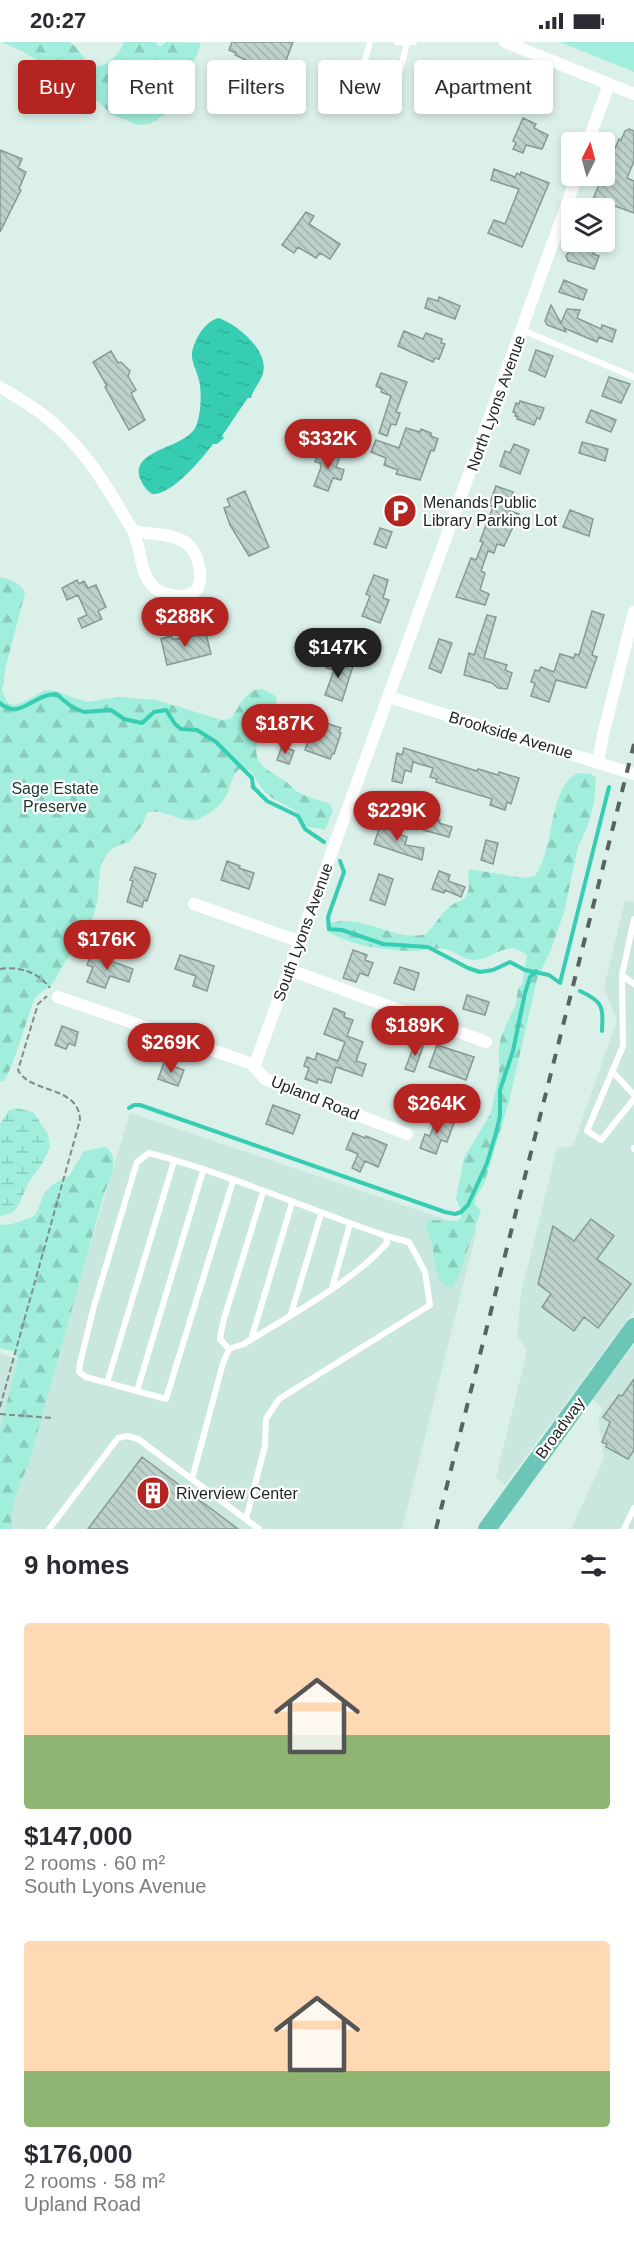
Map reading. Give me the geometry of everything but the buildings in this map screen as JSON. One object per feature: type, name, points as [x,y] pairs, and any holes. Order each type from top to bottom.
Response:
[{"type":"main road","name":"Broadway","points":[[487,1529],[634,1327]]},
{"type":"street","points":[[505,42],[634,94]]},
{"type":"street","points":[[592,132],[609,84]]},
{"type":"street","name":"North Lyons Avenue","points":[[389,697],[573,186]]},
{"type":"street","points":[[0,387],[45,416],[74,443],[103,480],[134,531],[143,569],[154,588],[171,595],[183,596],[194,592],[201,582],[200,570],[195,554],[188,543],[170,536],[134,531]]},
{"type":"street","points":[[598,763],[634,612]]},
{"type":"street","name":"Brookside Avenue","points":[[389,697],[634,774]]},
{"type":"street","name":"South Lyons Avenue","points":[[254,1067],[389,697]]},
{"type":"street","points":[[194,904],[301,942]]},
{"type":"street","points":[[290,970],[486,1042]]},
{"type":"street","name":"Upland Road","points":[[58,997],[244,1061],[254,1067],[265,1079],[407,1134]]},
{"type":"lane","points":[[370,42],[355,96],[364,104],[383,108],[392,103],[411,43],[397,42]]},
{"type":"lane","points":[[522,330],[634,377]]},
{"type":"lane","points":[[612,1071],[634,1097],[601,1140],[587,1131],[612,1071],[623,1046],[622,975],[634,920]]},
{"type":"lane","points":[[622,975],[634,984]]},
{"type":"lane","points":[[233,1181],[166,1399],[86,1377],[80,1372],[80,1363],[94,1306],[137,1162],[149,1153],[233,1181],[350,1224],[409,1242],[425,1272],[430,1305],[279,1399],[266,1419],[265,1446],[246,1519]]},
{"type":"lane","points":[[107,1383],[174,1161]]},
{"type":"lane","points":[[137,1391],[203,1171]]},
{"type":"lane","points":[[229,1350],[220,1339],[223,1322],[263,1192]]},
{"type":"lane","points":[[250,1340],[292,1203]]},
{"type":"lane","points":[[291,1314],[321,1214]]},
{"type":"lane","points":[[332,1288],[350,1224]]},
{"type":"lane","points":[[192,1479],[223,1363],[229,1350],[250,1340],[332,1288],[380,1252],[387,1243],[386,1236]]},
{"type":"lane","points":[[49,1529],[118,1438],[127,1436],[138,1439],[259,1529]]},
{"type":"lane","points":[[624,1529],[634,1508]]},
{"type":"path","points":[[0,969],[15,967],[43,978],[58,997]]},
{"type":"path","points":[[0,1407],[80,1120],[78,1110],[70,1100],[24,1078],[18,1070],[39,1002],[47,996],[58,997]]},
{"type":"path","points":[[0,1414],[53,1418]]},
{"type":"shaded area","points":[[625,900],[634,902],[634,1311],[505,1485],[496,1477],[527,1351],[517,1335],[521,1293],[557,1148],[573,1146],[617,1020],[604,988]]},
{"type":"shaded area","name":"Riverview Center","points":[[130,1113],[477,1230],[402,1529],[5,1529]]},
{"type":"shaded area","points":[[634,1344],[634,1529],[571,1529],[604,1458],[598,1420],[603,1408],[592,1399]]},
{"type":"shaded area","points":[[0,1353],[23,1362],[4,1529],[0,1529]]},
{"type":"green space","points":[[2,42],[67,42],[73,45],[86,60],[37,60]]},
{"type":"green space","points":[[124,42],[155,42],[160,47],[166,42],[201,43],[194,60],[111,60]]},
{"type":"green space","points":[[560,42],[634,42],[634,72]]},
{"type":"green space","points":[[108,62],[108,111],[96,100],[96,66]]},
{"type":"green space","points":[[111,114],[165,114],[150,124],[137,125]]},
{"type":"green space","name":"Sage Estate Preserve","points":[[0,577],[15,582],[25,593],[6,666],[2,691],[8,703],[15,705],[43,691],[51,690],[87,702],[117,697],[156,700],[222,720],[232,718],[250,693],[262,689],[277,698],[274,710],[258,740],[256,748],[258,760],[297,792],[330,804],[333,811],[325,830],[306,826],[294,810],[264,791],[250,770],[242,768],[233,776],[221,803],[201,818],[188,820],[158,812],[146,814],[143,824],[129,842],[116,846],[103,861],[92,920],[53,982],[34,1000],[13,1062],[5,1080],[0,1082]]},
{"type":"green space","points":[[578,773],[591,774],[596,778],[594,802],[588,825],[578,847],[564,912],[551,950],[537,979],[509,1102],[484,1184],[476,1197],[475,1205],[481,1210],[459,1276],[453,1288],[447,1287],[439,1279],[426,1224],[429,1220],[457,1221],[461,1218],[461,1210],[456,1199],[464,1158],[491,1113],[499,1074],[499,1046],[516,1004],[518,988],[522,985],[527,955],[513,948],[475,960],[441,949],[412,951],[379,948],[357,944],[336,936],[327,931],[326,925],[338,921],[351,921],[402,934],[414,936],[426,934],[448,908],[466,897],[469,888],[469,869],[523,878],[535,876],[546,851],[561,791],[568,780]]},
{"type":"green space","points":[[16,1108],[33,1112],[48,1134],[50,1147],[41,1166],[30,1180],[18,1206],[13,1212],[0,1216],[0,1124],[9,1110]]},
{"type":"green space","points":[[106,1147],[113,1157],[113,1169],[29,1463],[16,1495],[12,1512],[12,1529],[0,1529],[0,1430],[18,1359],[13,1351],[0,1348],[0,1225],[12,1224],[32,1217],[36,1214],[45,1192],[52,1185],[70,1175],[84,1151]]},
{"type":"water","points":[[219,318],[235,326],[257,348],[264,365],[262,376],[251,398],[248,398],[222,436],[224,438],[217,444],[213,444],[177,483],[160,493],[152,494],[141,481],[140,466],[153,453],[183,439],[196,426],[200,410],[200,391],[192,352],[196,339],[204,328]]},
{"type":"waterway","points":[[0,703],[7,708],[14,709],[56,694],[72,707],[84,712],[111,710],[124,719],[142,723],[154,712],[166,710],[181,729],[197,730],[216,742],[252,778],[253,787],[267,801],[298,816],[305,829],[324,842]]},
{"type":"waterway","points":[[340,861],[344,872],[328,917],[329,929],[342,930],[383,944],[428,947],[480,972],[493,970],[510,962],[525,970],[549,975],[560,983],[609,787]]},
{"type":"waterway","points":[[129,1108],[140,1105],[445,1212],[455,1214],[461,1212],[468,1205],[487,1163],[500,1116],[500,1090],[513,1051],[525,993],[530,977],[536,971]]},
{"type":"waterway","points":[[580,991],[598,1002],[602,1011],[602,1031]]},
{"type":"railway","points":[[436,1529],[634,744]]},
{"type":"place","name":"Menands Public Library Parking Lot","points":[[400,511]]},
{"type":"place","name":"Riverview Center","points":[[153,1493]]}]
